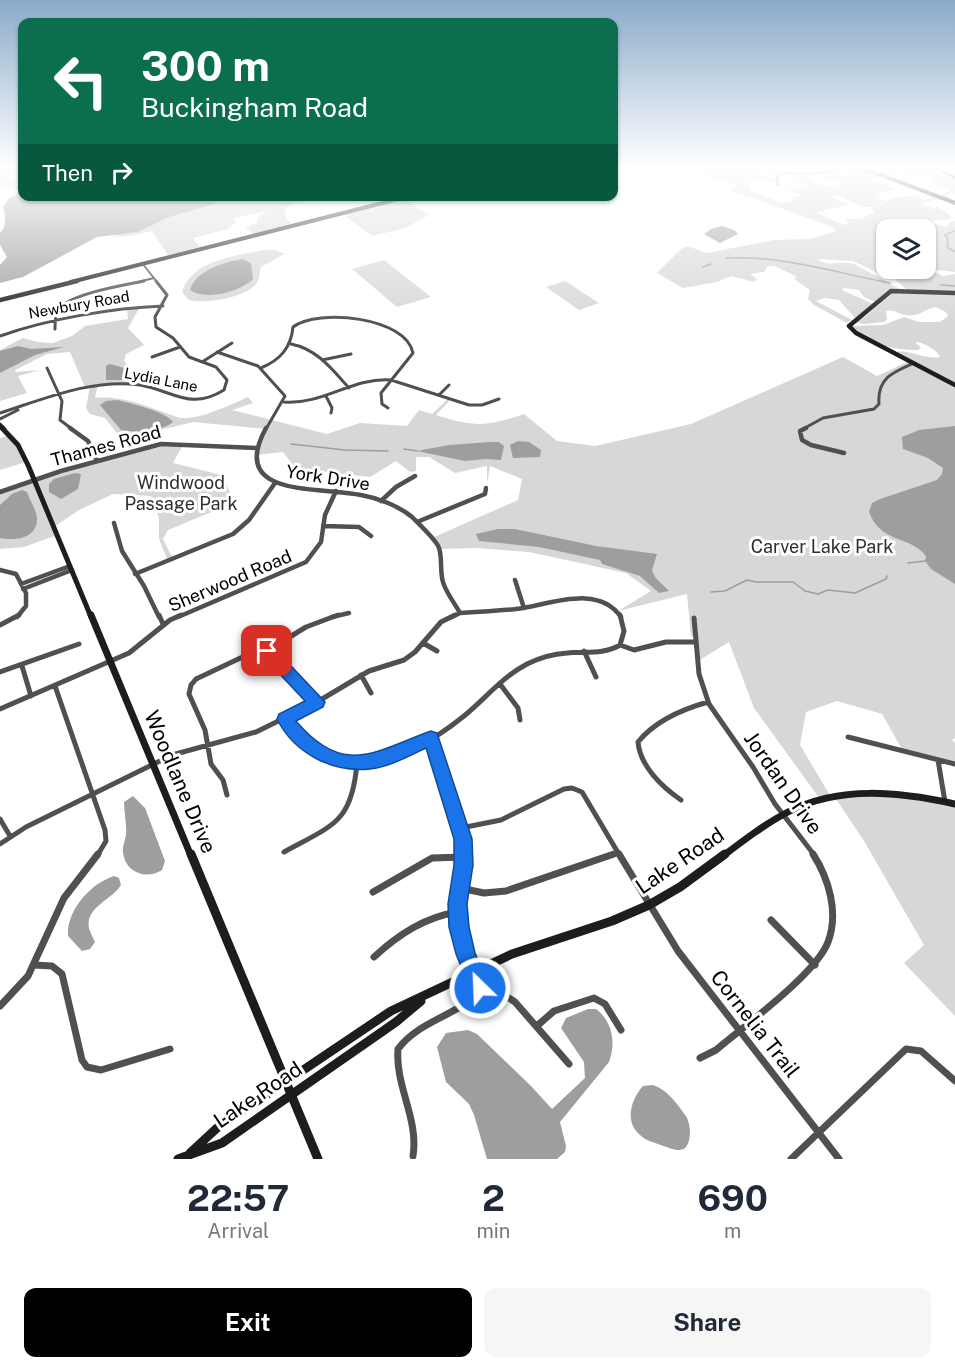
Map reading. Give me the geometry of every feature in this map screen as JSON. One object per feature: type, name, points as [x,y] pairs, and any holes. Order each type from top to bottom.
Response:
[{"type":"street","points":[[0,298],[314,220]]},
{"type":"street","name":"Lydia Lane","points":[[0,413],[90,386],[112,383],[153,388],[188,401],[207,400],[223,391],[227,383],[216,367],[189,357],[173,338],[155,326],[155,317],[163,306],[166,295],[142,263]]},
{"type":"street","points":[[55,329],[58,309],[69,300],[154,278]]},
{"type":"street","points":[[955,292],[891,291],[849,326],[856,333],[955,385]]},
{"type":"street","name":"Newbury Road","points":[[0,336],[18,328],[55,321],[140,307],[163,306]]},
{"type":"street","points":[[261,368],[278,360],[291,344],[294,325],[309,318],[329,316],[377,322],[390,329],[413,350],[412,355],[390,380],[380,396],[382,404],[388,408]]},
{"type":"street","points":[[202,362],[232,343]]},
{"type":"street","points":[[291,344],[307,346],[349,388]]},
{"type":"street","points":[[152,357],[180,347]]},
{"type":"street","points":[[217,352],[255,364],[283,394],[284,402],[268,426],[258,448]]},
{"type":"street","points":[[322,360],[351,354]]},
{"type":"street","points":[[844,453],[811,445],[802,440],[800,431],[823,418],[874,409],[879,404],[876,391],[881,382],[914,363]]},
{"type":"street","points":[[47,368],[62,402],[58,415],[60,420],[88,441],[97,461]]},
{"type":"street","points":[[284,402],[304,403],[372,380],[390,380],[475,406],[499,399]]},
{"type":"street","points":[[438,395],[449,385]]},
{"type":"street","points":[[326,396],[332,408],[331,413]]},
{"type":"street","name":"Lydia Lane","points":[[0,419],[23,407]]},
{"type":"street","name":"Woodlane Drive","points":[[0,425],[18,445],[34,480],[318,1159]]},
{"type":"street","name":"Thames Road","points":[[0,492],[97,461],[167,443],[258,448]]},
{"type":"street","name":"York Drive","points":[[258,448],[255,457],[256,466],[262,474],[275,483],[336,491],[381,501],[402,511],[417,522],[440,547],[443,584],[460,613]]},
{"type":"street","points":[[381,501],[396,487],[415,476]]},
{"type":"street","points":[[135,574],[233,534],[249,520],[275,483]]},
{"type":"street","points":[[417,522],[484,494],[486,488]]},
{"type":"street","name":"Sherwood Road","points":[[0,709],[136,649],[163,624],[306,562],[318,548],[323,526],[336,491]]},
{"type":"street","points":[[114,523],[122,551],[163,624]]},
{"type":"street","points":[[323,526],[359,527],[371,536]]},
{"type":"street","points":[[22,587],[71,568]]},
{"type":"street","points":[[0,570],[16,574],[27,604],[26,611],[19,618],[0,625]]},
{"type":"street","points":[[515,580],[524,608]]},
{"type":"street","points":[[0,844],[10,836],[171,755],[249,735],[317,702],[361,675],[404,660],[441,622],[460,613],[524,608],[574,598],[608,603],[618,611],[623,623],[620,645]]},
{"type":"street","points":[[227,795],[224,780],[211,764],[205,730],[189,694],[191,685],[201,676],[247,655],[267,651],[334,615],[349,613]]},
{"type":"street","name":"Jordan Drive","points":[[694,618],[699,677],[708,702],[782,814],[817,860],[831,895],[833,914],[831,933],[825,950],[815,965],[715,1051],[700,1058]]},
{"type":"street","points":[[620,645],[634,650],[666,642],[696,642]]},
{"type":"street","points":[[423,643],[437,651]]},
{"type":"street","points":[[0,672],[79,644]]},
{"type":"street","points":[[285,719],[305,743],[320,753],[339,760],[357,763],[381,759],[431,738],[455,723],[521,668],[539,659],[561,653],[610,651],[620,645]]},
{"type":"street","points":[[267,651],[317,702]]},
{"type":"street","points":[[584,651],[596,678]]},
{"type":"street","points":[[22,666],[31,696]]},
{"type":"street","points":[[361,675],[371,693]]},
{"type":"street","points":[[500,684],[518,708],[520,720]]},
{"type":"street","points":[[0,1006],[22,985],[34,965],[64,898],[99,855],[106,842],[105,830],[55,686]]},
{"type":"street","points":[[681,800],[666,791],[640,753],[638,741],[681,711],[708,702]]},
{"type":"street","points":[[848,737],[955,764]]},
{"type":"street","points":[[431,738],[461,828],[464,857],[458,912],[460,936],[472,972],[482,989],[499,992],[538,1025],[569,1064]]},
{"type":"street","points":[[938,760],[945,801]]},
{"type":"street","points":[[284,852],[332,824],[345,813],[355,790],[357,763]]},
{"type":"street","name":"Cornelia Trail","points":[[461,828],[499,820],[534,802],[572,788],[585,795],[608,832],[617,853],[678,951],[839,1159]]},
{"type":"street","name":"Lake Road","points":[[190,1153],[217,1128],[391,1011],[532,946],[612,921],[649,905],[680,887],[782,814],[820,799],[856,793],[905,794],[955,804]]},
{"type":"street","points":[[0,819],[10,836]]},
{"type":"street","points":[[460,888],[484,893],[506,891],[617,853]]},
{"type":"street","points":[[373,892],[432,858],[464,857]]},
{"type":"street","points":[[374,957],[402,934],[434,917],[458,912]]},
{"type":"street","points":[[771,920],[815,965]]},
{"type":"street","points":[[34,965],[52,966],[62,974],[82,1060],[87,1067],[101,1070],[170,1049]]},
{"type":"street","points":[[413,1156],[415,1135],[400,1083],[398,1049],[405,1038],[472,1000],[482,989]]},
{"type":"street","name":"Lake Road","points":[[178,1159],[222,1143],[396,1022],[429,995]]},
{"type":"street","points":[[538,1025],[554,1011],[594,998],[607,1005],[621,1030]]},
{"type":"street","points":[[791,1159],[906,1049],[921,1051],[955,1081]]},
{"type":"green space","points":[[107,220],[234,220],[235,223],[228,229],[193,238],[199,247],[168,255],[152,231],[129,236],[107,237],[118,235]]},
{"type":"green space","points":[[257,220],[288,220],[292,225],[253,234],[246,228]]},
{"type":"green space","points":[[351,220],[420,220],[405,228],[372,236]]},
{"type":"green space","points":[[814,220],[833,220],[844,225],[850,223],[846,220],[876,220],[876,272],[853,261],[817,259],[826,263],[854,264],[876,276],[876,279],[882,279],[900,289],[887,291],[875,302],[864,297],[859,290],[843,288],[842,290],[873,304],[855,318],[839,300],[825,298],[816,301],[852,320],[847,323],[814,305],[808,299],[810,290],[794,279],[797,277],[775,266],[768,266],[764,272],[750,274],[757,279],[754,282],[731,276],[717,282],[683,288],[657,273],[681,249],[688,246],[706,253],[774,240],[811,239],[837,231]]},
{"type":"green space","points":[[951,221],[955,221],[955,272],[936,270],[936,224],[947,227]]},
{"type":"green space","points":[[276,250],[284,254],[261,267],[259,278],[251,289],[224,299],[196,301],[189,300],[182,292],[187,281],[205,266],[228,257]]},
{"type":"green space","points":[[384,260],[431,297],[397,307],[352,269]]},
{"type":"green space","points":[[936,272],[943,276],[955,274],[955,292],[906,289],[894,279],[936,279]]},
{"type":"green space","points":[[565,281],[599,303],[579,310],[546,287]]},
{"type":"green space","points":[[893,292],[955,294],[955,383],[895,352],[940,357],[929,346],[915,342],[921,348],[918,350],[882,345],[865,338],[851,326],[883,325],[904,317],[919,322],[940,322],[948,316],[946,312],[935,307],[910,315],[886,311],[885,322],[865,324],[855,322],[866,316]]},
{"type":"green space","name":"Carver Lake Park","points":[[140,307],[128,328],[144,345],[126,354],[124,361],[133,370],[147,374],[136,385],[98,384],[95,398],[127,400],[184,418],[213,412],[248,397],[253,403],[232,410],[327,434],[360,423],[407,426],[419,410],[432,414],[448,399],[451,399],[436,415],[460,422],[480,424],[524,414],[557,441],[595,446],[691,424],[843,357],[877,376],[907,362],[955,386],[955,738],[952,740],[955,743],[955,764],[903,751],[882,714],[837,701],[806,712],[800,745],[831,797],[820,799],[754,708],[729,642],[698,661],[696,637],[691,636],[687,594],[618,611],[651,591],[626,573],[529,552],[476,548],[440,549],[432,538],[518,500],[522,479],[490,466],[487,484],[487,466],[455,473],[429,457],[416,457],[416,471],[410,472],[396,461],[370,477],[296,469],[283,452],[256,455],[266,429],[193,422],[144,434],[119,436],[105,418],[90,414],[86,408],[90,386],[85,387],[70,352],[47,354],[15,370],[16,372],[40,370],[18,376],[27,393],[0,401],[0,350],[23,338],[53,343],[72,336],[85,326],[128,319],[127,309]]},
{"type":"green space","points":[[10,435],[26,462],[0,470],[0,438]]},
{"type":"green space","name":"Windwood Passage Park","points":[[184,443],[173,463],[221,475],[230,492],[224,504],[214,511],[168,530],[163,539],[173,559],[168,561],[159,539],[159,518],[151,496],[113,494],[79,510],[54,527],[57,535],[24,547],[0,549],[0,492],[68,468],[114,455],[161,445]]},
{"type":"green space","points":[[856,793],[955,804],[955,1016],[904,963],[924,945],[864,841],[834,796]]},
{"type":"shaded area","points":[[163,220],[138,232],[97,237],[23,277],[0,283],[0,265],[7,257],[0,245],[0,233],[5,221]]},
{"type":"shaded area","points":[[722,226],[738,234],[720,243],[704,234],[711,229]]},
{"type":"shaded area","points":[[242,259],[251,263],[253,279],[247,284],[223,294],[214,295],[205,295],[190,290],[193,283],[204,273],[227,262]]},
{"type":"shaded area","points":[[18,346],[31,349],[64,347],[35,355],[0,373],[0,351]]},
{"type":"shaded area","points":[[110,364],[124,368],[137,380],[106,380],[106,366]]},
{"type":"shaded area","points":[[118,400],[156,411],[173,422],[162,428],[148,431],[121,430],[100,405],[106,401]]},
{"type":"shaded area","points":[[955,426],[955,584],[931,569],[925,561],[926,556],[919,549],[881,529],[869,512],[872,503],[937,480],[942,474],[943,468],[928,458],[903,449],[902,437],[919,430]]},
{"type":"shaded area","points":[[518,441],[529,442],[541,450],[540,457],[513,458],[510,445]]},
{"type":"shaded area","points":[[499,442],[504,446],[501,460],[465,461],[417,451],[449,445]]},
{"type":"shaded area","points":[[75,473],[81,474],[78,489],[61,499],[49,492],[49,484],[54,479]]},
{"type":"shaded area","points":[[22,490],[27,492],[35,509],[36,526],[29,535],[18,539],[0,538],[0,505],[12,494]]},
{"type":"shaded area","points":[[498,529],[515,529],[596,546],[657,554],[652,570],[655,577],[669,591],[659,593],[640,576],[602,564],[600,560],[539,547],[479,541],[476,534]]},
{"type":"shaded area","points":[[133,796],[145,808],[165,861],[162,870],[156,873],[138,873],[128,866],[125,860],[123,851],[126,835],[124,802]]},
{"type":"shaded area","points":[[114,876],[119,878],[121,885],[91,915],[89,928],[95,942],[90,949],[82,951],[68,936],[71,917],[89,891]]},
{"type":"shaded area","points":[[588,1009],[596,1009],[609,1026],[612,1033],[611,1055],[609,1062],[560,1122],[566,1146],[565,1152],[557,1159],[487,1159],[469,1104],[446,1082],[437,1047],[446,1033],[468,1030],[477,1034],[552,1109],[585,1078],[584,1062],[561,1028],[566,1018]]},
{"type":"shaded area","points":[[653,1085],[668,1094],[687,1118],[690,1134],[684,1149],[676,1150],[647,1140],[635,1130],[632,1124],[631,1110],[635,1097],[643,1086]]},
{"type":"waterway","points":[[955,231],[945,235],[948,240],[947,247],[955,252]]},
{"type":"waterway","points":[[726,258],[788,262],[890,283]]},
{"type":"waterway","points":[[703,267],[711,264]]},
{"type":"waterway","points":[[941,285],[955,286]]},
{"type":"waterway","points":[[291,444],[345,450],[388,451]]},
{"type":"waterway","points":[[404,449],[417,451]]},
{"type":"waterway","points":[[908,563],[925,561]]},
{"type":"waterway","points":[[711,592],[725,591],[747,580],[793,582],[805,591],[818,594],[828,590],[855,593],[886,579],[887,576]]},
{"type":"route","points":[[267,651],[317,702],[285,719],[312,749],[328,757],[357,763],[392,756],[431,738],[463,839],[464,865],[458,904],[460,936],[480,988]]}]
